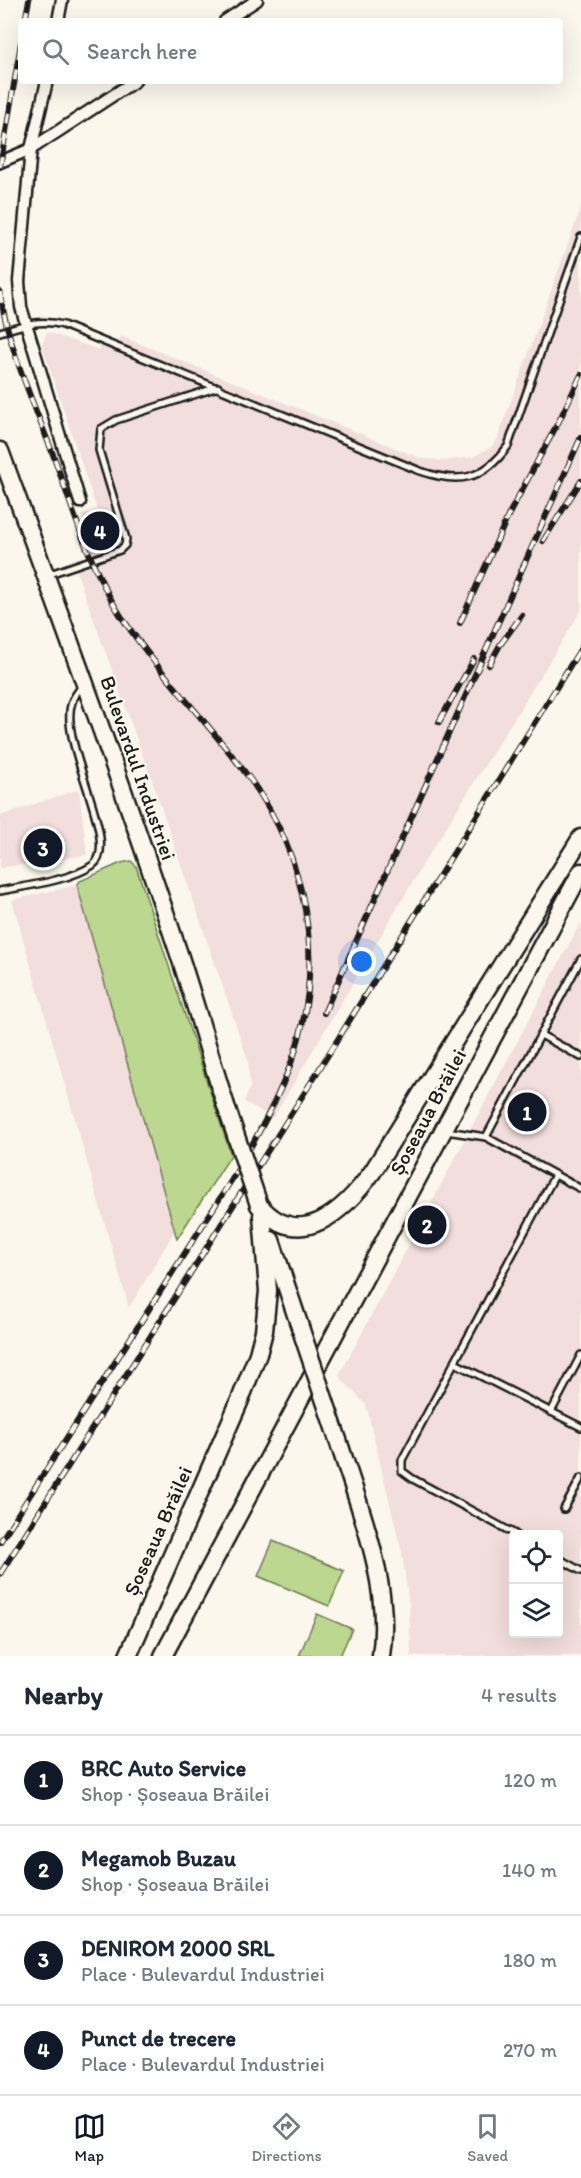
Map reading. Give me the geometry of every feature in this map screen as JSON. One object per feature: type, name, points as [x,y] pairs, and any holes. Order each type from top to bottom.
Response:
[{"type":"main road","name":"Bulevardul Industriei","points":[[0,451],[85,682],[178,953],[261,1210]]},
{"type":"main road","points":[[261,1210],[274,1220],[295,1227],[312,1223],[335,1212],[352,1199],[581,838]]},
{"type":"main road","name":"Șoseaua Brăilei","points":[[168,1651],[581,872]]},
{"type":"main road","points":[[261,1210],[338,1440],[374,1558],[383,1616],[381,1656]]},
{"type":"main road","name":"Șoseaua Brăilei","points":[[128,1656],[258,1354],[264,1331],[268,1291],[261,1210]]},
{"type":"street","points":[[59,18],[62,0]]},
{"type":"street","points":[[229,18],[256,0]]},
{"type":"street","points":[[46,84],[31,149],[20,281],[21,308],[80,502]]},
{"type":"street","points":[[0,162],[31,149],[130,84]]},
{"type":"lane","points":[[0,332],[43,321],[63,325],[439,477],[461,479],[478,474],[495,462],[508,446],[581,237]]},
{"type":"lane","points":[[46,575],[120,550],[125,545],[126,539],[99,450],[102,429],[116,420],[218,387]]},
{"type":"lane","points":[[0,891],[59,879],[87,868],[98,859],[101,851],[99,826],[76,759],[69,722],[72,701],[85,682]]},
{"type":"lane","points":[[486,1137],[581,959]]},
{"type":"lane","points":[[541,1035],[581,1057]]},
{"type":"lane","points":[[444,1131],[486,1137],[581,1189]]},
{"type":"lane","points":[[509,1531],[413,1479],[402,1471],[402,1460],[555,1175]]},
{"type":"lane","points":[[550,1412],[581,1355]]},
{"type":"lane","points":[[455,1363],[581,1427]]},
{"type":"lane","points":[[564,1509],[581,1478]]},
{"type":"lane","points":[[563,1561],[581,1571]]},
{"type":"shaded area","points":[[581,208],[581,611],[422,866],[273,1118],[244,1102],[250,1088],[248,1060],[156,792],[72,560],[93,554],[81,515],[97,510],[42,345],[47,332],[99,350],[100,346],[115,351],[121,336],[420,458],[442,461],[473,457],[491,447],[497,440]]},
{"type":"shaded area","points":[[79,790],[87,855],[0,868],[0,816]]},
{"type":"shaded area","points":[[77,885],[174,1232],[129,1308],[12,900]]},
{"type":"shaded area","points":[[581,922],[581,1656],[411,1656],[409,1604],[402,1553],[366,1405],[339,1376]]},
{"type":"green space","points":[[131,861],[136,866],[231,1155],[177,1239],[77,885],[80,881]]},
{"type":"green space","points":[[273,1541],[344,1571],[329,1606],[258,1576]]},
{"type":"green space","points":[[317,1614],[352,1629],[340,1656],[299,1656]]},
{"type":"railway","points":[[26,18],[29,0]]},
{"type":"railway","points":[[0,167],[18,61]]},
{"type":"railway","points":[[0,292],[9,334],[22,376],[100,578],[110,598],[136,637],[234,758],[270,810],[297,876],[305,910],[309,946],[309,981],[304,1017],[289,1069],[266,1118],[231,1181],[0,1542]]},
{"type":"railway","points":[[460,623],[509,514],[581,375]]},
{"type":"railway","points":[[324,1013],[581,437]]},
{"type":"railway","points":[[543,541],[581,481]]},
{"type":"railway","points":[[489,665],[500,645],[522,615]]},
{"type":"railway","points":[[0,1574],[310,1084],[581,648]]},
{"type":"railway","points":[[439,722],[474,659]]},
{"type":"place","name":"Punct de trecere","points":[[100,531]]},
{"type":"place","name":"DENIROM 2000 SRL","points":[[43,848]]},
{"type":"place","name":"BRC Auto Service","points":[[527,1112]]},
{"type":"place","name":"Megamob Buzau","points":[[427,1225]]}]
